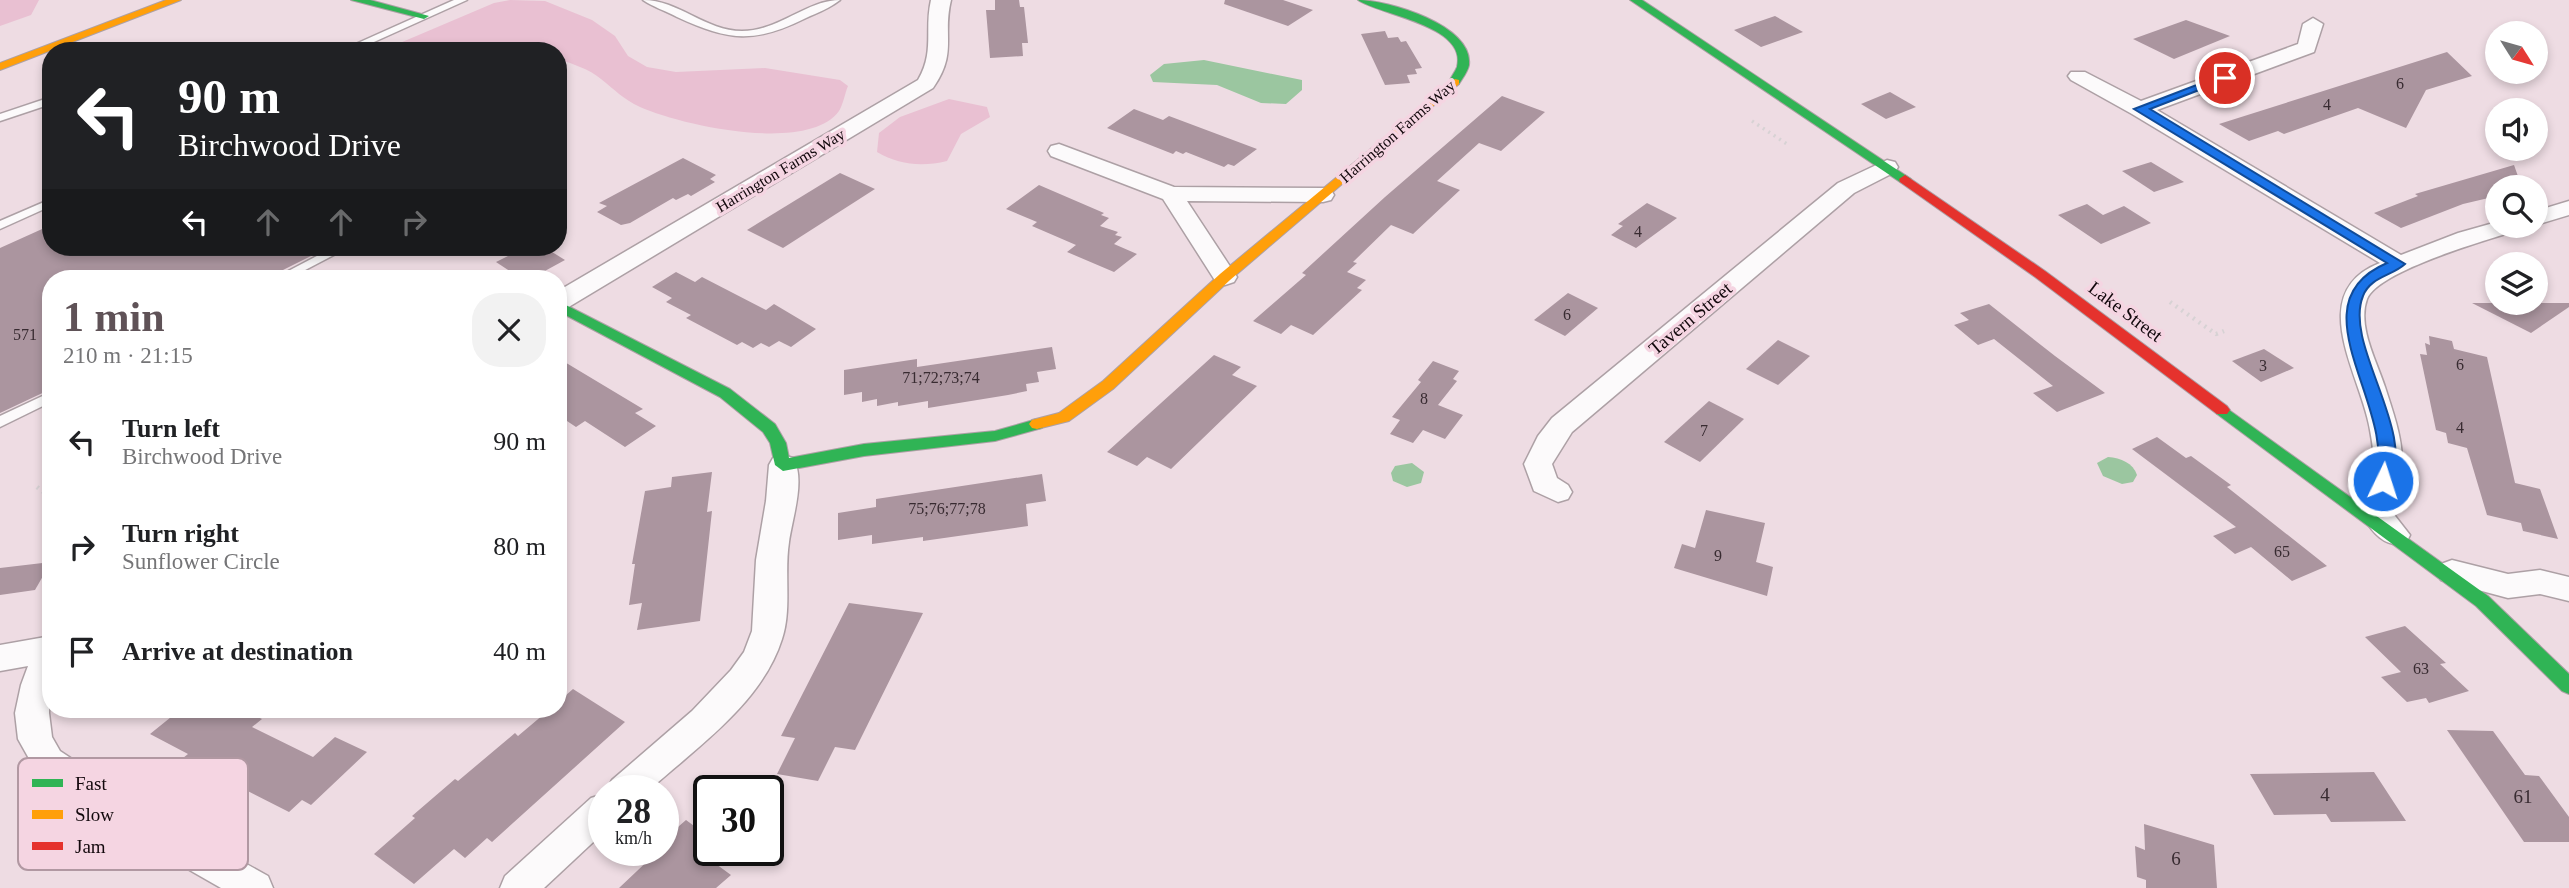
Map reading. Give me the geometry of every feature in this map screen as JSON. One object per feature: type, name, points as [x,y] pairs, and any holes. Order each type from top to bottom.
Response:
[{"type":"main road","points":[[0,54],[143,0]]},
{"type":"main road","points":[[66,42],[176,0]]},
{"type":"main road","points":[[356,0],[424,16]]},
{"type":"main road","points":[[432,0],[456,2]]},
{"type":"main road","name":"Harrington Farms Way","points":[[567,309],[725,393],[769,428],[778,443],[783,465],[864,450],[995,436],[1063,417],[1108,385],[1225,277],[1458,79],[1464,67],[1460,46],[1448,34],[1418,18],[1363,0]]},
{"type":"main road","name":"Lake Street","points":[[1635,0],[1887,167],[2040,274],[2405,547],[2482,601],[2569,686]]},
{"type":"main road","points":[[0,67],[42,51]]},
{"type":"street","name":"Harrington Farms Way","points":[[567,299],[926,83],[941,56],[938,19],[940,0]]},
{"type":"street","points":[[2140,109],[2307,48],[2313,24]]},
{"type":"street","points":[[2078,76],[2140,109],[2398,264]]},
{"type":"street","name":"Harrington Farms Way","points":[[1059,151],[1171,194],[1323,195]]},
{"type":"street","name":"Tavern Street","points":[[1558,492],[1544,484],[1538,464],[1562,425],[1846,188],[1887,167]]},
{"type":"street","points":[[1171,194],[1225,277]]},
{"type":"street","points":[[2548,214],[2569,208]]},
{"type":"street","points":[[2485,233],[2376,273],[2355,296],[2352,325],[2384,428],[2388,467],[2378,495],[2377,515],[2405,547],[2451,572],[2508,586],[2540,582],[2569,589]]},
{"type":"street","name":"Harrington Farms Way","points":[[641,775],[727,696],[763,648],[769,627],[770,564],[783,487],[783,465]]},
{"type":"street","points":[[0,658],[42,651]]},
{"type":"street","points":[[42,672],[32,713],[36,739],[46,758]]},
{"type":"street","points":[[517,888],[588,824]]},
{"type":"street","points":[[223,870],[255,888]]},
{"type":"lane","points":[[648,0],[723,31],[741,34],[779,27],[835,0]]},
{"type":"lane","points":[[365,42],[456,2]]},
{"type":"lane","points":[[0,118],[42,103]]},
{"type":"lane","points":[[0,225],[42,206]]},
{"type":"lane","points":[[297,270],[324,256]]},
{"type":"lane","points":[[0,422],[42,401]]},
{"type":"path","points":[[1752,121],[1790,146]]},
{"type":"path","points":[[2170,302],[2216,334],[2224,331]]},
{"type":"path","points":[[37,487],[42,491]]},
{"type":"shaded area","points":[[0,0],[39,0],[31,15],[0,26]]},
{"type":"shaded area","points":[[510,0],[545,1],[592,20],[615,36],[628,56],[647,67],[676,72],[765,68],[840,80],[848,86],[839,111],[823,124],[800,131],[743,132],[712,128],[640,107],[591,72],[567,62],[567,42],[402,42],[494,3]]},
{"type":"shaded area","points":[[1204,60],[1302,80],[1302,90],[1286,104],[1261,103],[1217,85],[1153,82],[1150,75],[1164,64]]},
{"type":"shaded area","points":[[949,99],[987,107],[990,117],[961,134],[947,161],[911,164],[877,152],[879,133],[900,117]]},
{"type":"shaded area","points":[[2108,457],[2122,460],[2133,467],[2137,475],[2133,482],[2122,484],[2103,476],[2097,463]]},
{"type":"shaded area","points":[[1412,463],[1424,472],[1421,483],[1407,487],[1393,481],[1391,473],[1395,466]]},
{"type":"building","points":[[995,0],[1019,0],[1020,7],[1024,7],[1028,43],[1022,43],[1023,56],[990,58],[986,10],[995,10]]},
{"type":"building","points":[[1225,0],[1283,0],[1313,10],[1288,26],[1224,4]]},
{"type":"building","points":[[1775,16],[1803,32],[1761,47],[1734,30]]},
{"type":"building","points":[[2186,20],[2230,36],[2174,59],[2133,39]]},
{"type":"building","points":[[1385,31],[1388,38],[1398,37],[1401,42],[1406,41],[1422,68],[1415,69],[1417,74],[1407,75],[1410,83],[1385,85],[1361,34]]},
{"type":"building","points":[[2447,52],[2472,76],[2426,90],[2406,128],[2358,108],[2284,134],[2278,131],[2249,141],[2219,124]]},
{"type":"building","points":[[1890,92],[1916,107],[1886,119],[1861,104]]},
{"type":"building","points":[[1502,96],[1545,112],[1501,151],[1479,143],[1437,181],[1460,190],[1413,234],[1391,225],[1353,262],[1357,263],[1347,272],[1366,280],[1357,288],[1362,290],[1313,335],[1291,325],[1281,334],[1253,321],[1306,275],[1302,273],[1385,197]]},
{"type":"building","points":[[1134,109],[1163,120],[1169,116],[1257,149],[1234,166],[1228,164],[1224,167],[1186,152],[1183,154],[1176,151],[1173,154],[1107,128]]},
{"type":"building","points":[[683,158],[716,175],[710,179],[715,182],[691,196],[688,194],[676,200],[673,198],[630,223],[621,225],[597,212],[607,206],[599,203]]},
{"type":"building","points":[[2151,162],[2184,182],[2154,192],[2122,171]]},
{"type":"building","points":[[2514,165],[2518,175],[2485,175],[2485,199],[2463,204],[2401,228],[2374,213],[2418,196],[2415,194]]},
{"type":"building","points":[[840,173],[875,189],[783,248],[747,230]]},
{"type":"building","points":[[1039,185],[1104,213],[1101,215],[1109,218],[1100,226],[1118,232],[1115,235],[1122,237],[1114,244],[1137,254],[1114,272],[1067,252],[1076,245],[1032,226],[1037,222],[1006,209]]},
{"type":"building","points":[[1647,203],[1677,218],[1636,248],[1611,235],[1623,226],[1618,224]]},
{"type":"building","points":[[2087,204],[2103,215],[2124,206],[2151,223],[2101,244],[2058,215]]},
{"type":"building","points":[[42,229],[42,256],[311,256],[283,270],[42,270],[42,393],[0,413],[0,248]]},
{"type":"building","points":[[508,256],[559,256],[565,260],[547,270],[508,270],[496,262]]},
{"type":"building","points":[[676,272],[695,282],[702,277],[766,310],[774,304],[816,329],[791,347],[779,341],[769,347],[761,343],[753,348],[742,342],[737,345],[686,318],[691,315],[666,302],[672,298],[652,287]]},
{"type":"building","points":[[1568,293],[1598,308],[1565,336],[1534,320]]},
{"type":"building","points":[[2472,303],[2485,303],[2485,310]]},
{"type":"building","points":[[2548,303],[2569,303],[2569,307],[2531,333],[2496,315],[2548,315]]},
{"type":"building","points":[[1989,304],[2105,393],[2057,412],[2033,393],[2053,386],[1994,339],[1978,345],[1954,325],[1969,320],[1960,313]]},
{"type":"building","points":[[2429,336],[2452,341],[2454,349],[2487,357],[2515,483],[2540,489],[2558,539],[2523,531],[2521,523],[2487,515],[2467,448],[2448,443],[2446,433],[2436,430],[2420,354],[2427,355],[2425,343],[2430,345]]},
{"type":"building","points":[[1778,340],[1810,356],[1778,385],[1746,369]]},
{"type":"building","points":[[1052,347],[1056,369],[1037,372],[1039,382],[1026,384],[1027,391],[928,408],[928,401],[877,406],[877,399],[862,402],[862,392],[844,395],[844,370],[917,359],[917,367]]},
{"type":"building","points":[[2264,349],[2294,368],[2261,382],[2232,361]]},
{"type":"building","points":[[1214,355],[1241,367],[1232,375],[1257,386],[1171,469],[1147,457],[1137,466],[1107,452]]},
{"type":"building","points":[[1433,361],[1459,371],[1453,379],[1457,381],[1438,405],[1463,415],[1445,439],[1423,430],[1413,443],[1390,434],[1400,420],[1392,417],[1421,382],[1418,380]]},
{"type":"building","points":[[567,363],[643,409],[635,413],[656,426],[625,447],[585,421],[576,427],[567,421]]},
{"type":"building","points":[[1709,401],[1744,419],[1700,462],[1664,442]]},
{"type":"building","points":[[2157,437],[2186,458],[2191,456],[2231,485],[2227,487],[2327,566],[2292,581],[2251,547],[2235,554],[2213,536],[2236,527],[2132,449]]},
{"type":"building","points":[[712,472],[707,512],[712,511],[700,621],[637,630],[642,603],[629,605],[635,564],[632,564],[645,491],[671,487],[672,477]]},
{"type":"building","points":[[1042,474],[1046,501],[1026,504],[1028,526],[923,541],[923,537],[872,544],[872,535],[838,540],[838,513],[876,507],[876,499]]},
{"type":"building","points":[[1706,510],[1765,523],[1756,562],[1773,567],[1767,596],[1674,568],[1682,544],[1695,548]]},
{"type":"building","points":[[42,563],[42,578],[35,590],[0,595],[0,568]]},
{"type":"building","points":[[849,603],[923,613],[855,750],[835,747],[818,781],[777,774],[795,738],[781,736]]},
{"type":"building","points":[[2405,626],[2446,663],[2440,664],[2469,691],[2429,703],[2426,698],[2407,702],[2381,677],[2401,672],[2365,637]]},
{"type":"building","points":[[573,689],[625,722],[492,842],[487,838],[465,858],[454,849],[414,884],[374,854],[455,779],[458,781],[515,733],[518,736],[539,718],[567,718],[567,694]]},
{"type":"building","points":[[170,718],[260,718],[262,719],[252,727],[313,757],[335,737],[367,752],[311,805],[302,800],[289,812],[248,791],[248,758],[183,758],[188,754],[150,734]]},
{"type":"building","points":[[2447,730],[2493,731],[2525,775],[2539,776],[2569,817],[2569,842],[2524,842]]},
{"type":"building","points":[[2374,772],[2406,821],[2331,822],[2326,814],[2274,815],[2250,774]]},
{"type":"building","points":[[686,820],[693,825],[693,866],[719,866],[731,875],[716,888],[619,888],[642,866],[679,866],[679,826]]},
{"type":"building","points":[[2144,824],[2214,845],[2217,888],[2146,888],[2146,880],[2137,877],[2135,846],[2145,850]]},
{"type":"traffic: fast","points":[[356,0],[424,16]]},
{"type":"traffic: fast","points":[[1363,0],[1415,17],[1450,37],[1461,50],[1463,65],[1455,82]]},
{"type":"traffic: fast","points":[[1635,0],[1905,179]]},
{"type":"traffic: fast","points":[[567,310],[725,393],[769,428],[778,443],[783,465],[864,450],[995,436],[1037,424]]},
{"type":"traffic: fast","points":[[2222,410],[2482,601],[2569,686]]},
{"type":"traffic: slow","points":[[66,42],[176,0]]},
{"type":"traffic: slow","points":[[0,67],[42,51]]},
{"type":"traffic: slow","points":[[1037,424],[1064,417],[1108,385],[1225,277],[1455,82]]},
{"type":"traffic: jam","points":[[1905,179],[2040,274],[2222,410]]},
{"type":"route","points":[[2225,78],[2140,109],[2398,264],[2376,273],[2364,284],[2355,296],[2352,325],[2384,428],[2388,467],[2383,481]]}]
